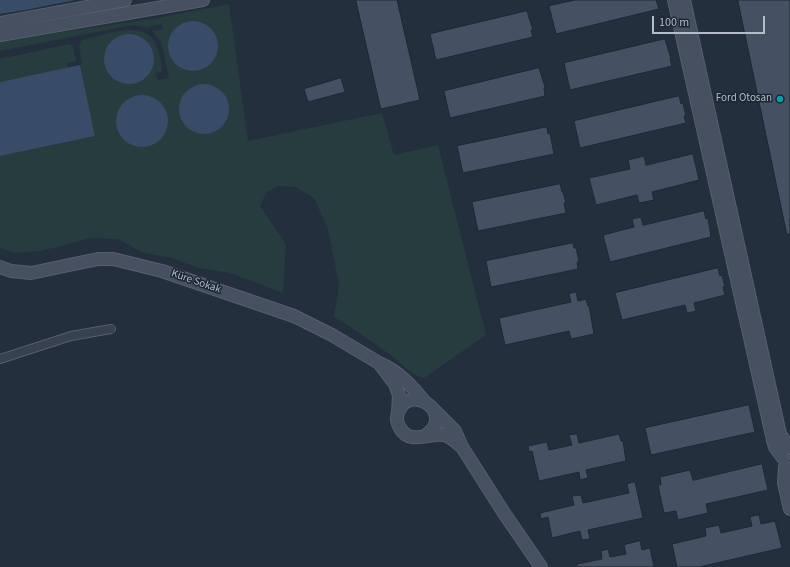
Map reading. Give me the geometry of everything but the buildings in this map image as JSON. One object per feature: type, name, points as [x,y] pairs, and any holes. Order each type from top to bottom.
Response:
[{"type":"main road","points":[[0,23],[125,0]]},
{"type":"main road","points":[[0,35],[203,0]]},
{"type":"main road","points":[[674,0],[773,440],[775,447],[787,458]]},
{"type":"main road","points":[[684,0],[780,434],[787,458],[784,483],[790,509]]},
{"type":"main road","name":"Küre Sokak","points":[[0,267],[11,271],[31,273],[98,259],[113,259],[162,271],[294,316],[332,335],[379,363],[390,367],[409,383],[424,400]]},
{"type":"main road","points":[[379,363],[395,384],[399,395],[397,419],[398,426],[402,431],[412,438],[419,438],[434,434],[446,435],[462,447]]},
{"type":"main road","points":[[398,413],[405,403],[417,399],[424,400],[455,431],[462,447],[504,513],[541,567]]},
{"type":"main road","points":[[425,436],[430,433],[436,421],[433,409]]},
{"type":"street","points":[[0,359],[71,336],[111,329]]},
{"type":"green space","points":[[229,4],[248,141],[382,113],[394,155],[438,145],[486,335],[424,378],[414,374],[375,344],[334,317],[339,285],[328,229],[314,198],[296,187],[278,186],[266,193],[260,206],[286,244],[283,293],[230,273],[198,268],[172,258],[144,253],[118,239],[91,238],[41,251],[15,253],[0,248],[0,156],[95,136],[80,65],[82,64],[79,45],[82,40],[123,30],[143,32],[151,37],[158,51],[162,70],[161,72],[156,73],[158,80],[169,78],[161,42],[152,31],[163,29],[161,24],[150,26],[150,28],[134,25],[0,51],[0,41],[152,19]]},
{"type":"green space","points":[[69,44],[73,46],[76,61],[67,63],[68,68],[0,82],[0,59]]},
{"type":"water","points":[[0,0],[75,0],[0,14]]},
{"type":"water","points":[[193,21],[203,23],[211,28],[216,36],[218,46],[216,56],[211,64],[203,69],[193,71],[183,69],[175,64],[170,56],[168,46],[170,36],[175,28],[183,23]]},
{"type":"water","points":[[124,34],[134,34],[147,41],[154,54],[154,64],[147,77],[134,84],[124,84],[115,80],[108,73],[104,64],[104,54],[108,45],[115,38]]},
{"type":"water","points":[[80,65],[95,136],[0,156],[0,82]]},
{"type":"water","points":[[199,84],[209,84],[222,91],[229,104],[229,114],[222,127],[209,134],[199,134],[190,130],[183,123],[179,114],[179,104],[183,95],[190,88]]},
{"type":"water","points":[[137,95],[147,95],[156,99],[164,107],[168,116],[168,126],[164,135],[156,143],[147,147],[137,147],[128,143],[120,135],[116,126],[116,116],[120,107],[128,99]]},
{"type":"place","name":"Ford Otosan","points":[[780,99]]}]
